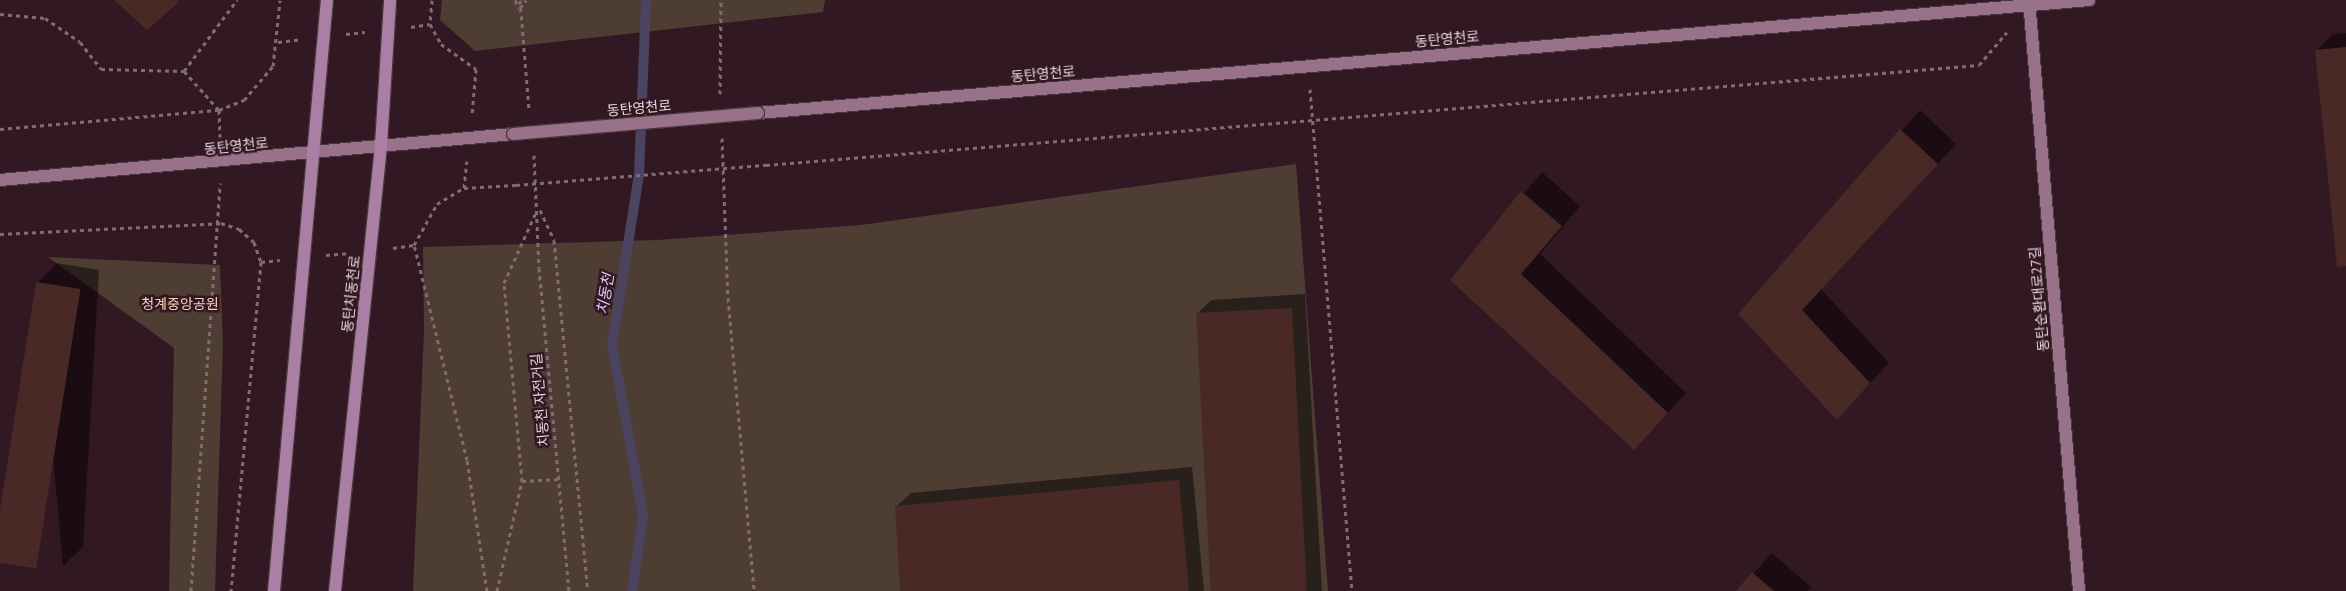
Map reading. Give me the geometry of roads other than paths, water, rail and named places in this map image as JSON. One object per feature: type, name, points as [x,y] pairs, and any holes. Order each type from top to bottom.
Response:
[{"type":"main road","points":[[274,591],[306,257],[311,153],[325,36],[327,0]]},
{"type":"main road","name":"동탄치동천로","points":[[335,591],[381,145],[390,0]]},
{"type":"street","name":"동탄영천로","points":[[0,180],[220,163],[381,145],[2029,3],[2089,0]]},
{"type":"street","name":"동탄순환대로27길","points":[[2029,3],[2079,591]]},
{"type":"waterway","name":"치동천","points":[[632,591],[643,515],[612,345],[639,175],[646,0]]},
{"type":"park label","name":"청계중앙공원","points":[[180,304]]}]
